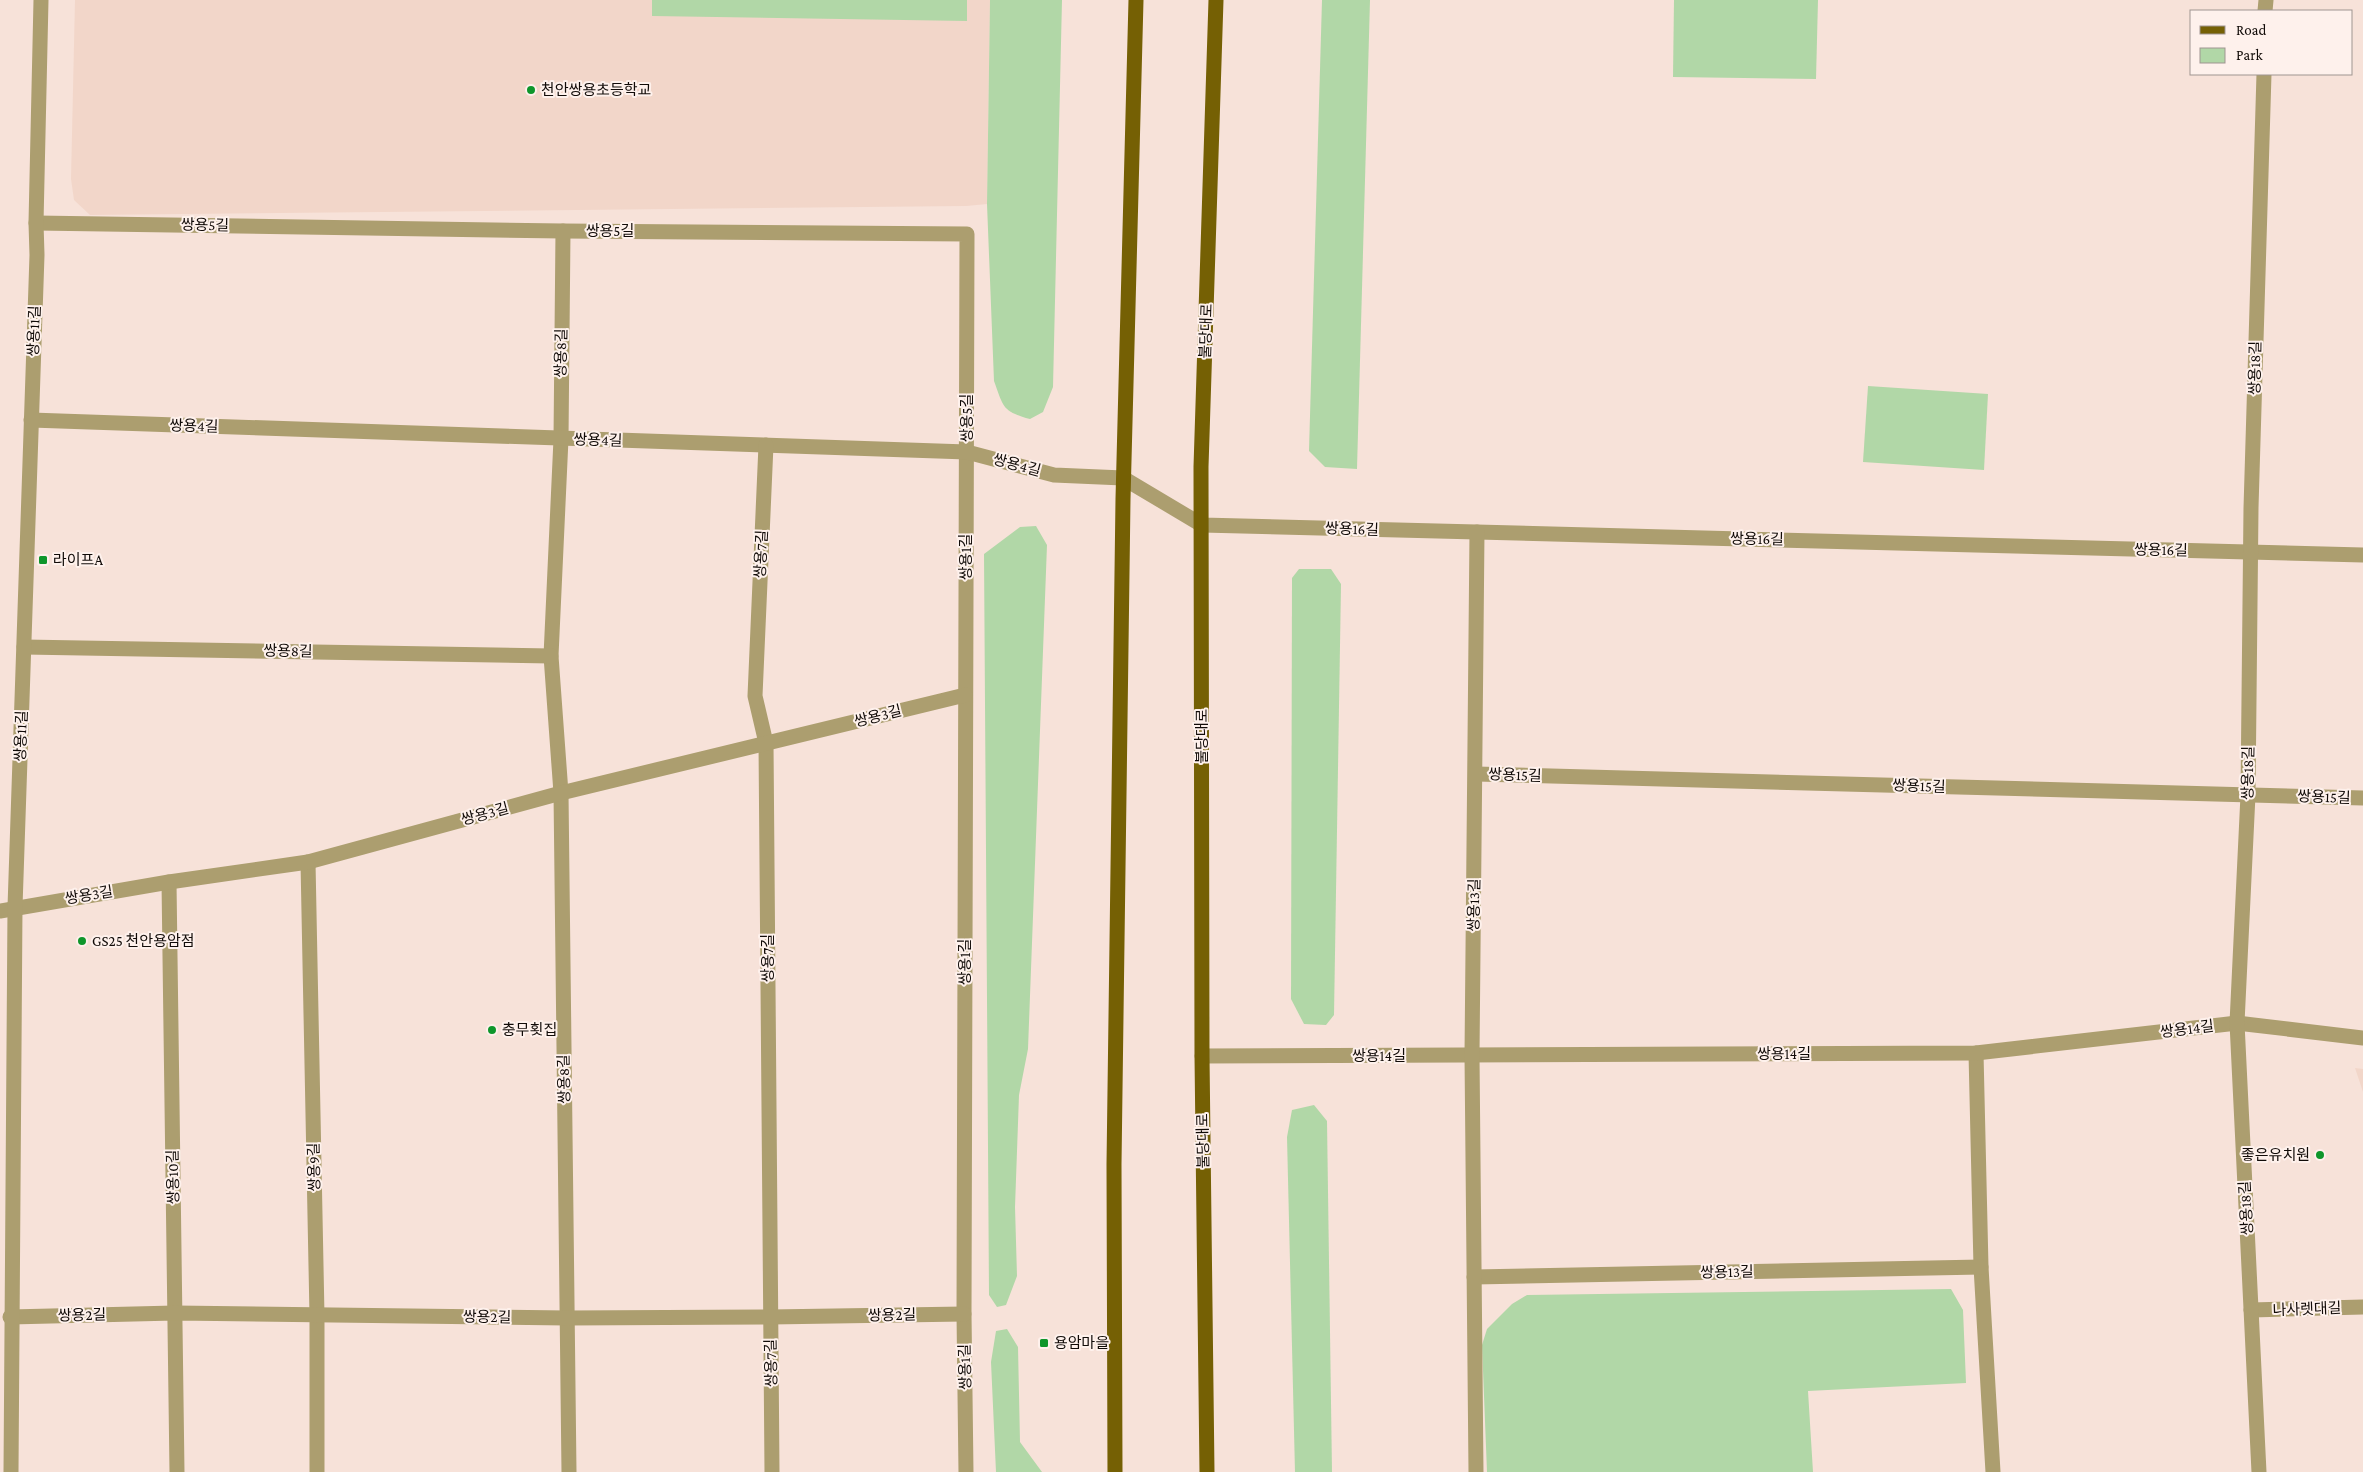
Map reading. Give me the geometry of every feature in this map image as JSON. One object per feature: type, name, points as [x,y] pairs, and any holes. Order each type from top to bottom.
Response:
[{"type":"main road","points":[[1115,1472],[1114,1164],[1123,478],[1136,0]]},
{"type":"main road","name":"불당대로","points":[[1207,1472],[1202,1056],[1202,457],[1216,0]]},
{"type":"street","name":"쌍용11길","points":[[7,1465],[10,1317],[6,1180],[7,909],[24,647],[37,254],[41,0]]},
{"type":"street","name":"쌍용18길","points":[[2259,1472],[2238,1023],[2248,795],[2250,552],[2264,75]]},
{"type":"street","name":"쌍용5길","points":[[36,223],[563,231],[967,234],[967,452]]},
{"type":"street","name":"쌍용8길","points":[[563,231],[561,439],[551,656],[561,793],[569,1472]]},
{"type":"street","name":"쌍용4길","points":[[31,420],[967,452],[1054,475],[1123,478],[1157,499]]},
{"type":"street","name":"쌍용7길","points":[[766,445],[755,696],[766,743],[772,1472]]},
{"type":"street","name":"쌍용1길","points":[[966,1472],[964,1314],[967,452]]},
{"type":"street","name":"쌍용16길","points":[[1157,499],[1202,525],[2363,555]]},
{"type":"street","name":"쌍용13길","points":[[1476,1472],[1472,1056],[1477,532]]},
{"type":"street","name":"쌍용8길","points":[[24,647],[551,656]]},
{"type":"street","name":"쌍용3길","points":[[7,909],[169,882],[308,862],[561,793],[965,695]]},
{"type":"street","name":"쌍용15길","points":[[1476,774],[2363,798]]},
{"type":"street","name":"쌍용9길","points":[[308,862],[318,1316],[317,1472]]},
{"type":"street","name":"쌍용10길","points":[[169,882],[177,1472]]},
{"type":"street","name":"쌍용14길","points":[[1202,1056],[1976,1054],[2238,1023],[2363,1038]]},
{"type":"street","points":[[1976,1054],[1981,1266],[1993,1472]]},
{"type":"street","name":"쌍용13길","points":[[1474,1278],[1981,1266]]},
{"type":"street","name":"나사렛대길","points":[[2251,1310],[2363,1307]]},
{"type":"street","name":"쌍용2길","points":[[10,1317],[175,1313],[567,1318],[770,1318],[964,1314]]},
{"type":"shaded area","name":"천안쌍용초등학교","points":[[75,0],[990,0],[987,204],[966,206],[90,215],[74,200],[71,179]]},
{"type":"shaded area","points":[[2355,1068],[2363,1069],[2363,1092]]},
{"type":"green space","points":[[652,0],[967,0],[967,21],[652,16]]},
{"type":"green space","points":[[990,0],[1062,0],[1053,387],[1043,412],[1030,419],[1009,411],[1005,407],[994,381],[987,204]]},
{"type":"green space","points":[[1322,0],[1370,0],[1357,469],[1325,467],[1309,451]]},
{"type":"green space","points":[[1674,0],[1818,0],[1816,79],[1673,77]]},
{"type":"green space","points":[[1868,386],[1988,394],[1984,470],[1863,462]]},
{"type":"green space","points":[[1036,526],[1047,545],[1028,1049],[1019,1095],[1015,1207],[1017,1276],[1006,1305],[997,1307],[989,1295],[984,554],[1020,527]]},
{"type":"green space","points":[[1299,569],[1331,569],[1341,584],[1334,1015],[1326,1025],[1304,1024],[1291,999],[1292,578]]},
{"type":"green space","points":[[1314,1105],[1327,1121],[1332,1472],[1295,1472],[1287,1137],[1292,1110]]},
{"type":"green space","points":[[1951,1289],[1963,1310],[1966,1383],[1808,1391],[1813,1472],[1487,1472],[1482,1345],[1487,1329],[1512,1304],[1527,1295]]},
{"type":"green space","points":[[1007,1329],[1018,1347],[1020,1442],[1042,1472],[996,1472],[991,1362],[996,1331]]},
{"type":"place","name":"천안쌍용초등학교","points":[[531,90]]},
{"type":"place","name":"라이프A","points":[[43,560]]},
{"type":"place","name":"GS25 천안용암점","points":[[82,941]]},
{"type":"place","name":"충무횟집","points":[[492,1030]]},
{"type":"place","name":"좋은유치원","points":[[2320,1155]]},
{"type":"place","name":"용암마을","points":[[1044,1343]]}]
